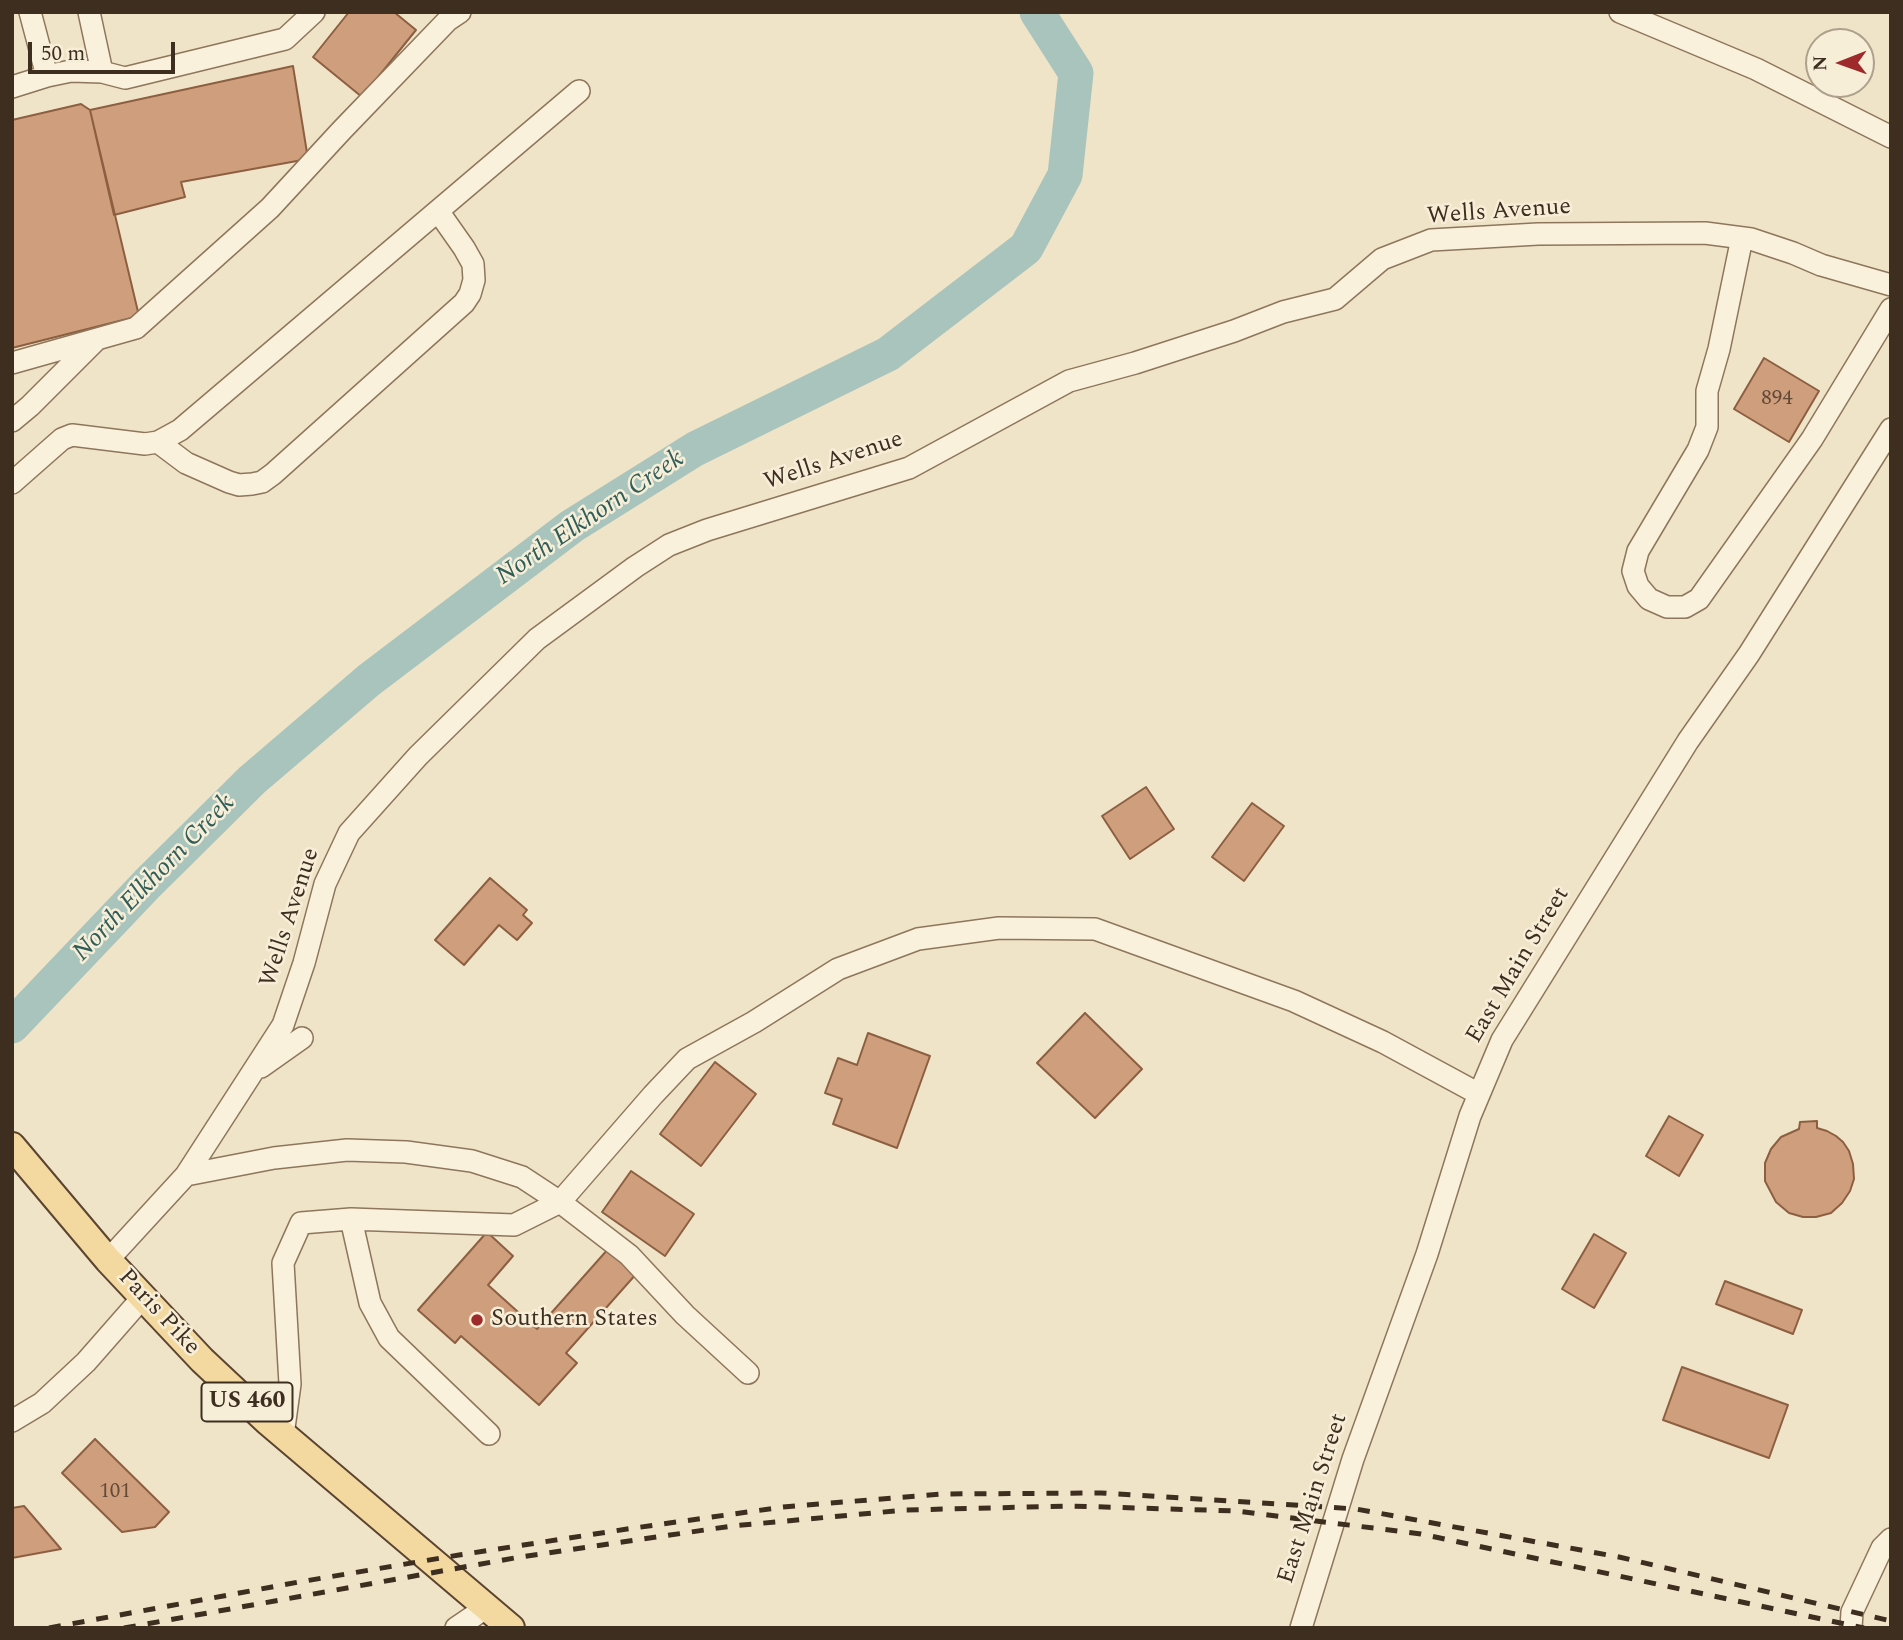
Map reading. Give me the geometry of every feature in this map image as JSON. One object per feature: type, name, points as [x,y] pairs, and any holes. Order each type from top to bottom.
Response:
[{"type":"main road","name":"Paris Pike","points":[[12,1146],[108,1260],[202,1360],[283,1435],[511,1628]]},
{"type":"street","points":[[30,12],[47,76]]},
{"type":"street","points":[[89,12],[102,72]]},
{"type":"street","points":[[12,87],[71,71],[102,72],[125,78],[285,39],[314,12]]},
{"type":"street","points":[[12,363],[136,328],[270,208],[448,20],[460,12]]},
{"type":"street","points":[[1620,12],[1756,69],[1891,137]]},
{"type":"street","points":[[12,483],[62,439],[72,435],[145,444],[158,442],[180,430],[579,91]]},
{"type":"street","points":[[158,442],[186,463],[239,485],[262,482],[274,474],[464,303],[470,294],[474,280],[473,264],[438,211]]},
{"type":"street","name":"Wells Avenue","points":[[108,1260],[186,1175],[284,1025],[325,884],[349,833],[418,756],[537,639],[669,545],[706,530],[909,468],[1069,381],[1184,347],[1283,312],[1335,299],[1382,259],[1431,240],[1538,234],[1705,233],[1774,246],[1821,265],[1891,285]]},
{"type":"street","points":[[1742,238],[1719,349],[1707,391],[1707,427],[1698,450],[1638,551],[1633,571],[1639,586],[1649,599],[1667,607],[1685,607],[1699,599],[1812,439],[1891,309]]},
{"type":"street","points":[[12,421],[97,339]]},
{"type":"street","name":"East Main Street","points":[[1301,1628],[1353,1459],[1427,1254],[1452,1169],[1502,1040],[1688,741],[1749,654],[1891,429]]},
{"type":"street","points":[[283,1435],[290,1384],[283,1263],[301,1223],[351,1219],[514,1225],[561,1202],[687,1059],[754,1022],[838,968],[918,940],[999,928],[1094,929],[1294,1001],[1383,1042],[1479,1094]]},
{"type":"street","points":[[251,1074],[302,1038]]},
{"type":"street","points":[[186,1175],[274,1158],[347,1150],[406,1152],[472,1161],[522,1177],[561,1202],[629,1255],[685,1315],[748,1373]]},
{"type":"street","points":[[351,1219],[370,1303],[389,1338],[489,1434]]},
{"type":"street","points":[[12,1421],[42,1403],[86,1362],[143,1297]]},
{"type":"street","points":[[1851,1628],[1852,1612],[1882,1548],[1891,1539]]},
{"type":"street","points":[[456,1628],[487,1607]]},
{"type":"building","points":[[349,12],[394,12],[416,30],[362,97],[313,57]]},
{"type":"building","points":[[293,66],[308,159],[181,182],[185,197],[114,215],[90,110]]},
{"type":"building","points":[[81,104],[90,110],[139,316],[12,348],[12,120]]},
{"type":"building","points":[[1764,358],[1819,391],[1789,442],[1734,409]]},
{"type":"building","points":[[1146,787],[1174,829],[1130,859],[1102,816]]},
{"type":"building","points":[[1252,803],[1284,826],[1244,881],[1212,857]]},
{"type":"building","points":[[490,878],[527,910],[523,915],[532,923],[517,940],[499,925],[464,965],[435,940]]},
{"type":"building","points":[[1085,1013],[1142,1069],[1095,1118],[1037,1063]]},
{"type":"building","points":[[868,1033],[930,1056],[897,1148],[833,1124],[842,1099],[825,1093],[838,1058],[857,1065]]},
{"type":"building","points":[[715,1062],[756,1094],[701,1166],[660,1134]]},
{"type":"building","points":[[1669,1116],[1703,1135],[1679,1176],[1646,1156]]},
{"type":"building","points":[[1817,1121],[1817,1128],[1836,1136],[1849,1151],[1854,1179],[1842,1203],[1831,1213],[1803,1217],[1789,1213],[1776,1202],[1765,1181],[1765,1163],[1771,1149],[1781,1137],[1799,1129],[1800,1122]]},
{"type":"building","points":[[631,1171],[694,1214],[665,1256],[602,1212]]},
{"type":"building","name":"Southern States","points":[[487,1232],[513,1256],[488,1285],[537,1329],[609,1248],[637,1273],[566,1353],[577,1363],[539,1405],[461,1336],[455,1343],[418,1310]]},
{"type":"building","points":[[1594,1234],[1626,1253],[1594,1308],[1562,1289]]},
{"type":"building","points":[[1725,1281],[1802,1310],[1793,1334],[1716,1304]]},
{"type":"building","points":[[1682,1367],[1788,1405],[1769,1458],[1663,1420]]},
{"type":"building","points":[[95,1439],[169,1512],[155,1527],[122,1532],[62,1473]]},
{"type":"building","points":[[24,1506],[61,1549],[12,1558],[12,1508]]},
{"type":"waterway","name":"North Elkhorn Creek","points":[[12,1026],[148,883],[252,780],[369,680],[572,526],[695,449],[888,354],[1026,248],[1065,175],[1076,73],[1037,12]]},
{"type":"railway","points":[[49,1628],[459,1555],[783,1507],[942,1494],[1101,1493],[1356,1509],[1619,1557],[1891,1621]]},
{"type":"railway","points":[[124,1628],[520,1557],[732,1526],[906,1510],[1070,1506],[1236,1511],[1421,1534],[1864,1628]]},
{"type":"place","name":"Southern States","points":[[477,1320]]}]
